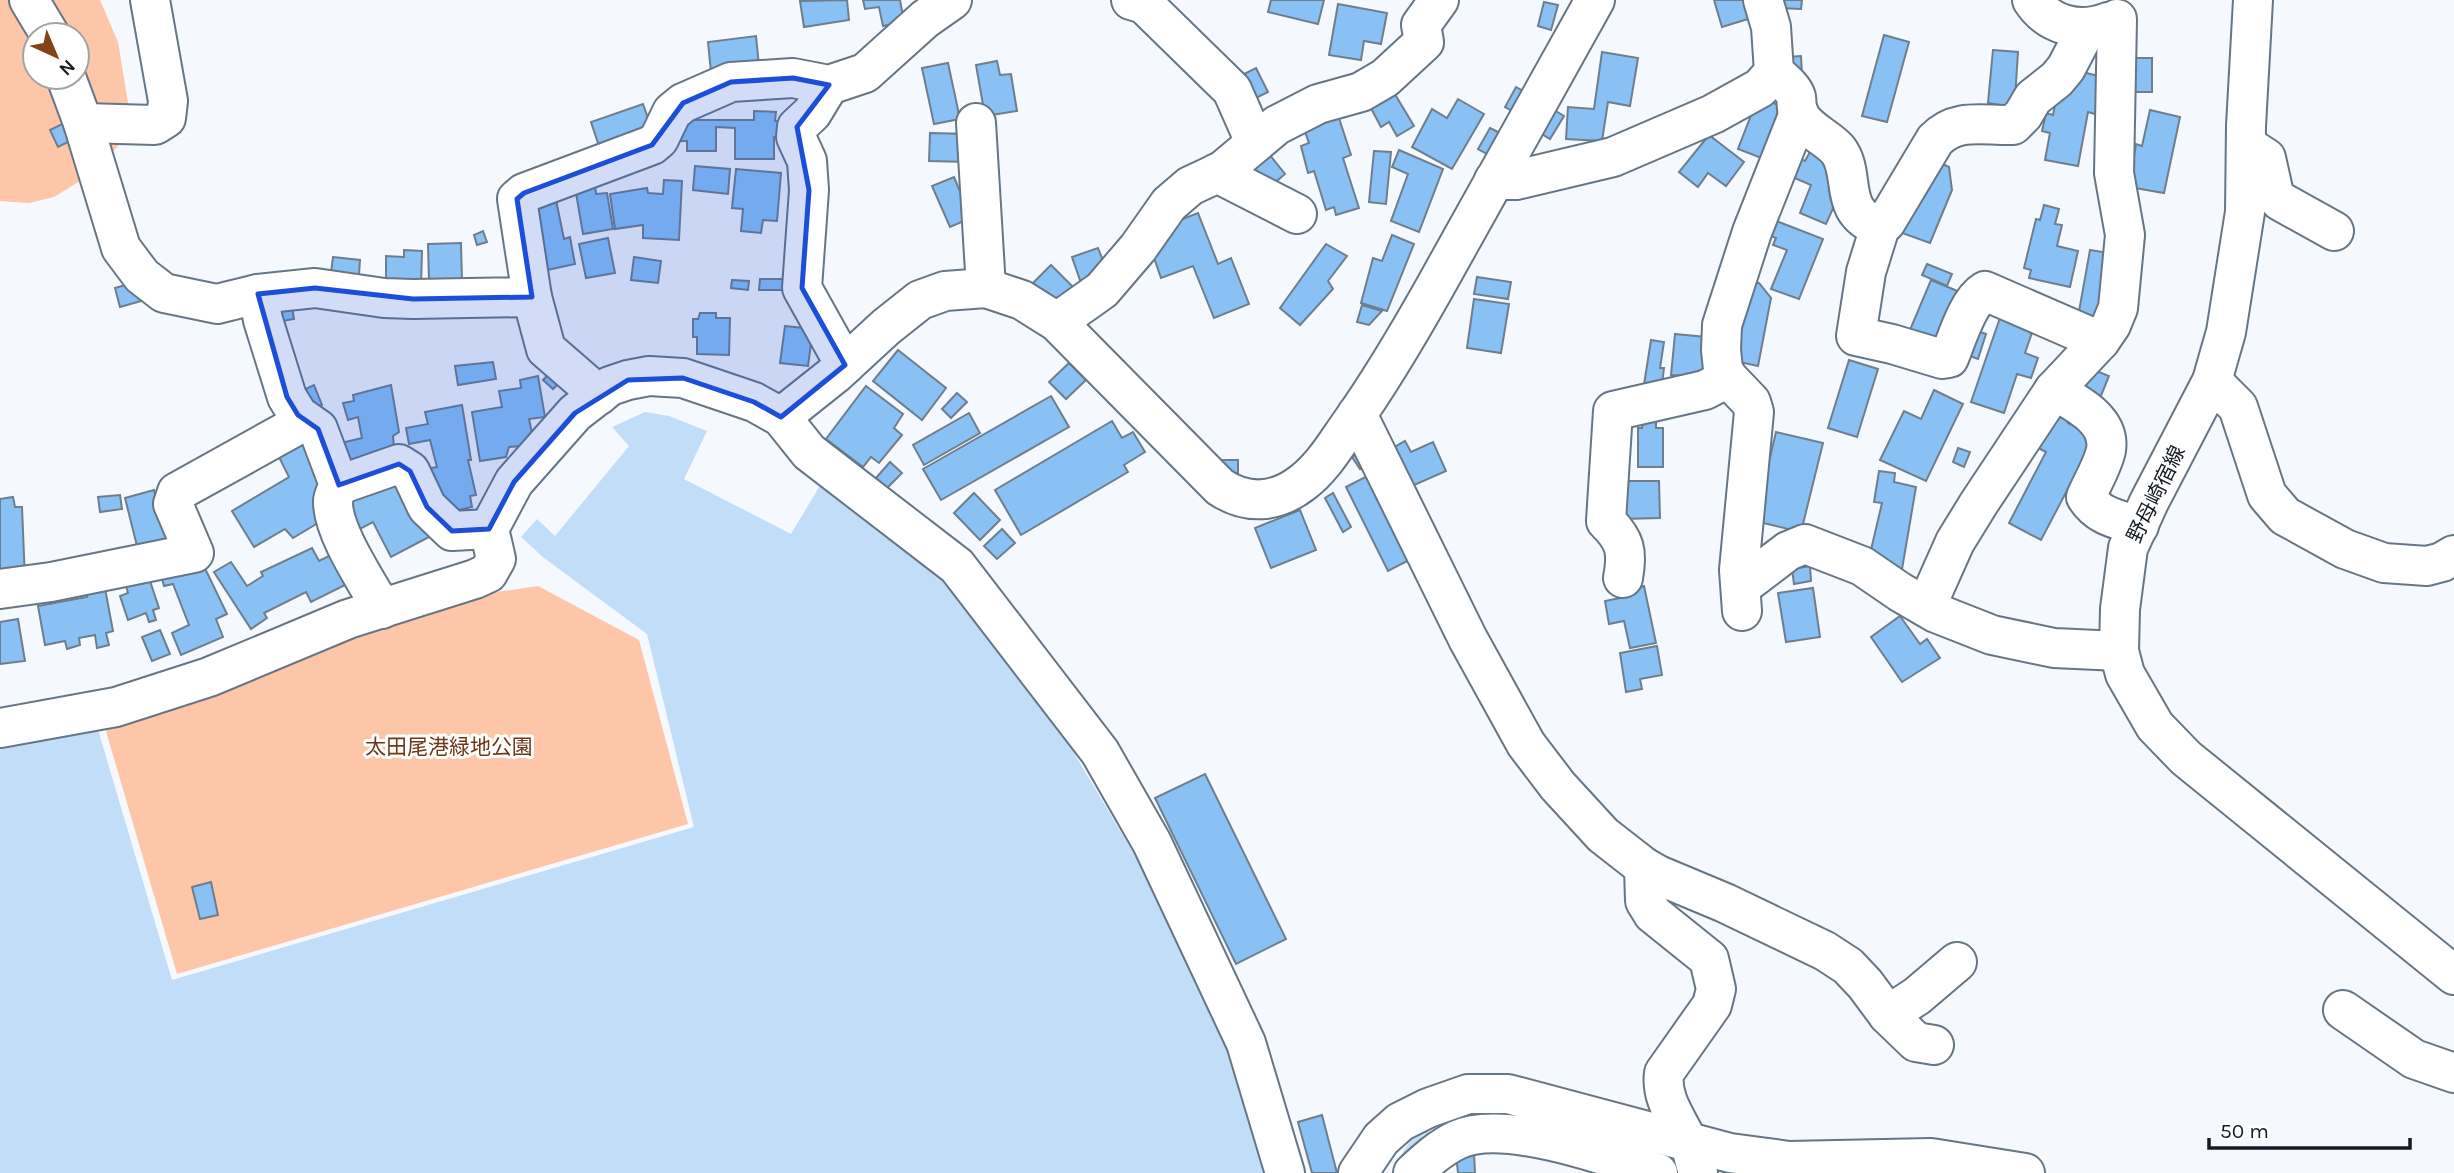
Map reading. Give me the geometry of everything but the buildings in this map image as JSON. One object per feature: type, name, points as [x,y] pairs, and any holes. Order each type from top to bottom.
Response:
[{"type":"street","points":[[29,0],[42,21]]},
{"type":"street","points":[[83,123],[155,125],[166,118],[168,101],[150,0]]},
{"type":"street","points":[[599,396],[546,349],[532,297],[517,199],[524,192],[652,145],[659,139],[672,112],[683,103],[732,82],[793,78],[830,85],[865,73],[925,19],[952,0]]},
{"type":"street","points":[[1130,0],[1144,4],[1232,90],[1255,142]]},
{"type":"street","points":[[1057,322],[1102,290],[1138,248],[1169,204],[1190,186],[1217,173],[1277,125],[1318,104],[1361,92],[1385,78],[1424,43],[1422,25],[1439,0]]},
{"type":"street","points":[[781,417],[920,300],[945,291],[986,288],[1022,300],[1057,322],[1220,487],[1247,500],[1273,499],[1301,484],[1329,455],[1357,414],[1412,328],[1595,0]]},
{"type":"street","points":[[1763,0],[1771,27],[1774,72],[1795,93],[1798,113],[1752,232],[1722,325],[1723,369],[1751,402],[1754,412],[1739,570],[1742,599],[1788,551],[1805,544],[1862,566],[1926,607],[1992,635],[2054,648],[2119,651]]},
{"type":"street","points":[[2032,0],[2055,21],[2075,28],[2112,16]]},
{"type":"street","name":"野母崎宿線","points":[[2253,0],[2245,212],[2226,332],[2212,381],[2128,548],[2120,609],[2119,651],[2125,674],[2155,726],[2186,758],[2454,975]]},
{"type":"street","points":[[2099,341],[1985,291],[1978,295],[1964,319],[1949,358],[1942,359],[1856,336],[1866,272],[1880,227],[1886,222],[1935,140],[1944,131],[1957,125],[2013,125],[2033,98],[2057,79],[2112,16]]},
{"type":"street","points":[[1926,607],[1955,542],[2054,390],[2111,326],[2118,308],[2124,252],[2122,214],[2113,173],[2112,16]]},
{"type":"street","points":[[1494,180],[1516,180],[1613,157],[1713,114],[1760,88],[1774,72]]},
{"type":"street","points":[[830,85],[812,113],[797,127],[796,137],[807,161],[810,190],[802,288],[845,365]]},
{"type":"street","points":[[71,91],[121,248],[142,276],[164,293],[217,304],[258,294],[315,288],[384,298],[532,297]]},
{"type":"street","points":[[1798,113],[1814,131],[1838,150],[1845,164],[1853,202],[1868,223],[1880,227]]},
{"type":"street","points":[[976,123],[986,288]]},
{"type":"street","points":[[2246,145],[2266,158],[2274,194],[2280,201],[2334,231]]},
{"type":"street","points":[[1217,173],[1297,214]]},
{"type":"street","points":[[258,294],[286,397],[298,415],[318,429],[339,485],[333,499],[337,519],[346,544],[382,609]]},
{"type":"street","points":[[0,728],[116,707],[209,677],[348,619],[488,573],[496,559],[489,529],[514,482],[575,413],[610,386],[628,380],[649,376],[683,377],[754,402],[781,417],[809,452],[957,566],[1100,752],[1152,843],[1246,1043],[1285,1173]]},
{"type":"street","points":[[1623,578],[1626,560],[1621,537],[1606,521],[1614,411],[1705,390],[1728,378]]},
{"type":"street","points":[[2212,381],[2238,407],[2267,495],[2285,516],[2345,548],[2384,563],[2427,566],[2454,555]]},
{"type":"street","points":[[2054,390],[2086,409],[2097,420],[2104,433],[2106,449],[2086,497],[2093,508],[2106,516],[2139,526]]},
{"type":"street","points":[[1357,414],[1468,639],[1527,744],[1558,786],[1603,835],[1644,867],[1658,876],[1724,903],[1825,951],[1848,966],[1888,1015],[1916,1042],[1934,1045]]},
{"type":"street","points":[[0,589],[51,582],[194,552],[173,504],[177,492],[305,421]]},
{"type":"street","points":[[339,485],[399,464],[410,471],[427,507],[452,531],[489,529]]},
{"type":"street","points":[[1644,867],[1645,901],[1653,914],[1709,959],[1716,989],[1712,1005],[1664,1073],[1662,1085],[1692,1157]]},
{"type":"street","points":[[1888,1015],[1917,996],[1957,962]]},
{"type":"street","points":[[2343,1010],[2414,1059],[2454,1073]]},
{"type":"street","points":[[1358,1173],[1381,1139],[1400,1122],[1468,1094],[1508,1094],[1692,1157],[1730,1153],[1789,1161],[1931,1158],[2025,1173]]},
{"type":"street","points":[[1413,1173],[1429,1158],[1458,1140],[1480,1134],[1512,1134],[1542,1140],[1658,1173]]},
{"type":"highlighted area","points":[[793,78],[829,85],[797,127],[809,190],[802,288],[845,365],[781,417],[754,402],[683,378],[628,380],[575,413],[514,482],[489,529],[452,531],[427,507],[410,471],[399,464],[339,485],[318,429],[298,415],[287,397],[258,294],[315,288],[413,299],[532,297],[517,199],[524,193],[652,145],[683,103],[731,82]]},
{"type":"green space","points":[[0,0],[100,0],[118,42],[130,115],[118,146],[93,173],[54,197],[29,203],[0,201]]},
{"type":"green space","name":"太田尾港緑地公園","points":[[538,586],[639,640],[688,824],[177,974],[103,721],[456,598]]},
{"type":"water","points":[[645,412],[669,416],[707,431],[684,479],[791,534],[821,484],[897,538],[971,602],[1071,748],[1153,886],[1221,1029],[1269,1173],[0,1173],[0,742],[96,723],[172,980],[694,827],[647,634],[544,558],[521,537],[537,519],[555,536],[629,446],[612,427]]},
{"type":"waterway","points":[[1404,1158],[1420,1133],[1425,1130]]}]
